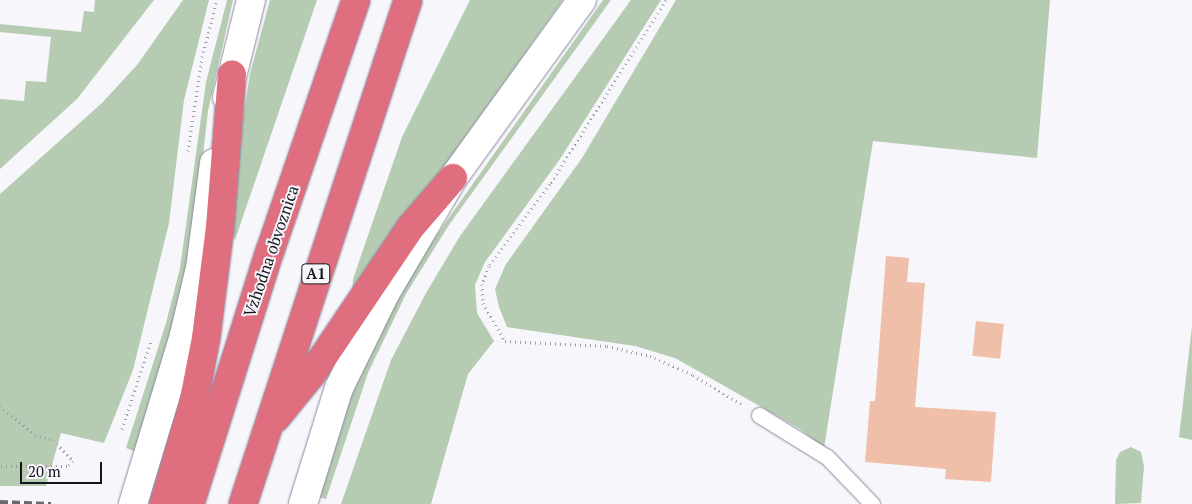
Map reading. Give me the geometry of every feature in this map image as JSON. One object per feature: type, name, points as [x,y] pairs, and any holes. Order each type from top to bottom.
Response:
[{"type":"highway","name":"Vzhodna obvoznica","points":[[190,504],[270,252],[356,0]]},
{"type":"highway","name":"A1","points":[[243,504],[408,0]]},
{"type":"highway","points":[[164,504],[193,405],[206,338],[220,227],[232,74]]},
{"type":"highway","points":[[266,431],[311,375],[410,228],[453,178]]},
{"type":"main road","points":[[133,504],[184,335],[200,268],[211,176],[232,74],[251,0]]},
{"type":"main road","points":[[302,504],[340,388],[358,344],[453,178],[582,0]]},
{"type":"lane","points":[[759,415],[827,457],[872,504]]},
{"type":"path","points":[[187,158],[200,65],[218,0]]},
{"type":"path","points":[[666,0],[550,184],[490,266],[482,284],[483,302],[505,341],[607,346],[650,356],[693,375],[759,415]]},
{"type":"path","points":[[122,429],[152,336]]},
{"type":"path","points":[[0,406],[35,435],[57,445],[72,461],[67,466],[0,466]]},
{"type":"green space","points":[[95,0],[154,0],[77,99],[0,169],[0,99],[24,101],[26,81],[46,82],[51,37],[0,32],[0,24],[81,32],[84,11],[94,12]]},
{"type":"green space","points":[[183,0],[209,0],[184,100],[169,223],[133,370],[104,443],[61,433],[46,486],[0,486],[0,194],[102,103],[137,65]]},
{"type":"green space","points":[[227,0],[233,0],[208,111],[194,234],[167,352],[134,451],[126,448],[166,323],[180,268],[206,82]]},
{"type":"green space","points":[[270,0],[317,0],[235,240],[231,231],[243,118],[250,74]]},
{"type":"green space","points":[[470,0],[563,0],[352,296],[353,279],[402,137]]},
{"type":"green space","points":[[603,0],[611,0],[449,225],[406,294],[368,373],[326,499],[314,496],[347,395],[397,291]]},
{"type":"green space","points":[[631,0],[661,0],[560,159],[485,262],[475,285],[477,313],[494,341],[468,374],[431,504],[341,504],[391,360],[426,293],[460,236]]},
{"type":"green space","points":[[676,0],[1050,0],[1037,158],[873,141],[824,448],[800,429],[675,358],[635,346],[507,327],[499,307],[495,289],[506,264],[582,158]]},
{"type":"green space","points":[[1192,326],[1192,440],[1179,437]]},
{"type":"green space","points":[[1131,447],[1141,452],[1144,466],[1141,503],[1115,504],[1116,460],[1120,452]]},
{"type":"building","points":[[886,256],[909,258],[907,282],[925,283],[915,407],[996,412],[991,482],[945,479],[946,469],[865,462],[870,401],[875,401]]},
{"type":"building","points":[[976,321],[1004,324],[1000,359],[972,356]]},
{"type":"railway","points":[[0,502],[51,504]]}]
